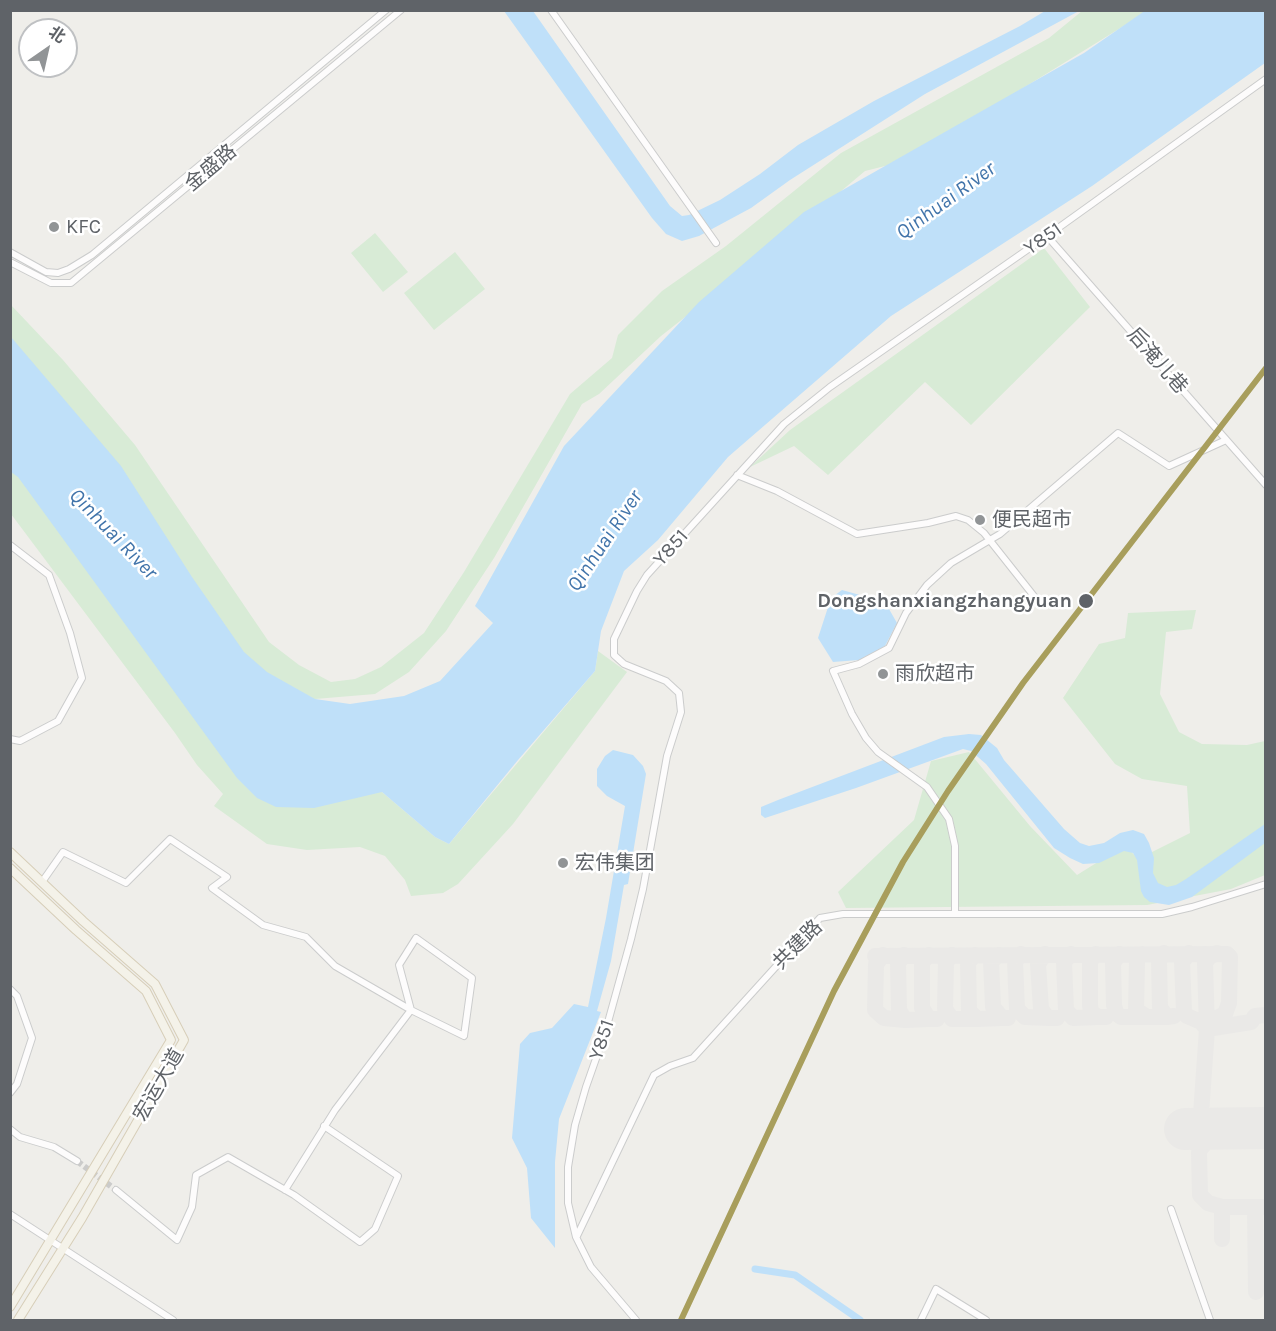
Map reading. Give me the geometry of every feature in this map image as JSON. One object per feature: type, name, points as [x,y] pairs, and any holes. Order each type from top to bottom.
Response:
[{"type":"main road","name":"宏运大道","points":[[10,852],[155,984],[184,1040],[82,1218],[20,1318]]},
{"type":"main road","name":"宏运大道","points":[[10,868],[146,991],[171,1040],[10,1307]]},
{"type":"street","name":"金盛路","points":[[10,252],[46,272],[58,273],[92,255],[386,10]]},
{"type":"street","name":"金盛路","points":[[10,262],[51,283],[71,283],[400,10]]},
{"type":"street","points":[[551,10],[716,243]]},
{"type":"street","name":"Y851","points":[[636,1320],[591,1267],[576,1237],[568,1203],[568,1167],[575,1125],[605,1033],[631,939],[643,889],[667,756],[681,712],[679,693],[666,681],[624,664],[614,655],[614,639],[647,575],[784,424],[830,387],[1047,236],[1266,79]]},
{"type":"street","name":"后淹儿巷","points":[[1047,236],[1266,485]]},
{"type":"street","points":[[955,914],[955,846],[949,819],[927,787],[878,752],[866,738],[852,714],[833,671],[859,664],[889,648],[906,613],[927,585],[951,563],[1000,534],[1118,433],[1169,466],[1226,440]]},
{"type":"street","points":[[737,475],[777,491],[857,534],[928,523],[956,516],[968,520],[990,540],[1041,605]]},
{"type":"street","points":[[10,545],[49,575],[70,633],[82,678],[58,721],[20,741],[10,739]]},
{"type":"street","points":[[42,882],[63,852],[126,883],[170,839],[227,877],[212,888],[263,925],[306,937],[336,966],[411,1010],[464,1036],[472,978],[416,938],[399,965],[411,1010]]},
{"type":"street","name":"共建路","points":[[576,1237],[654,1075],[670,1066],[693,1058],[820,918],[843,914],[1162,914],[1266,884]]},
{"type":"street","points":[[10,989],[17,996],[32,1038],[17,1084],[10,1093]]},
{"type":"street","points":[[285,1190],[324,1126],[411,1010]]},
{"type":"street","points":[[116,1190],[177,1240],[192,1207],[196,1175],[228,1157],[285,1190],[360,1242],[375,1229],[398,1176],[324,1126]]},
{"type":"street","points":[[10,1129],[20,1137],[54,1147],[77,1161]]},
{"type":"street","points":[[1171,1209],[1210,1320]]},
{"type":"street","points":[[10,1214],[173,1320]]},
{"type":"street","points":[[921,1320],[936,1289],[986,1320]]},
{"type":"green space","points":[[1082,11],[1148,11],[905,161],[865,171],[783,240],[661,336],[599,394],[582,404],[494,558],[446,631],[409,672],[375,694],[315,699],[382,792],[435,837],[449,844],[595,671],[598,651],[627,672],[513,824],[458,884],[443,893],[411,896],[405,880],[385,856],[360,847],[307,850],[267,844],[214,806],[223,794],[197,765],[11,514],[11,305],[63,360],[135,445],[269,642],[299,665],[331,682],[355,679],[381,667],[424,633],[464,572],[570,394],[612,358],[618,335],[662,291],[726,246],[841,153],[1049,38]]},
{"type":"green space","points":[[375,233],[408,272],[383,292],[351,253]]},
{"type":"green space","points":[[1044,248],[1090,307],[971,425],[925,382],[828,475],[794,446],[750,467],[790,430]]},
{"type":"green space","points":[[455,252],[485,289],[434,330],[404,293]]},
{"type":"green space","points":[[1196,610],[1192,629],[1166,632],[1160,694],[1179,732],[1202,744],[1247,745],[1265,741],[1265,875],[1231,889],[1147,905],[846,908],[838,892],[914,820],[931,761],[969,752],[1030,826],[1077,875],[1125,845],[1138,859],[1190,833],[1187,786],[1142,779],[1115,764],[1063,698],[1099,644],[1125,638],[1128,613]]},
{"type":"water","name":"Qinhuai River","points":[[1146,10],[1265,11],[1265,63],[1092,186],[891,316],[728,457],[658,540],[624,571],[601,631],[595,671],[449,844],[435,837],[382,792],[314,808],[276,807],[257,798],[237,778],[18,477],[11,472],[11,337],[121,466],[192,577],[244,652],[267,672],[315,699],[350,704],[404,696],[440,681],[493,623],[475,606],[564,446],[699,302],[804,212],[1084,53]]},
{"type":"water","points":[[504,11],[533,11],[670,206],[682,216],[720,200],[760,174],[798,145],[874,101],[1045,11],[1079,11],[925,94],[790,180],[751,208],[699,236],[682,241],[666,234],[652,218]]},
{"type":"water","points":[[842,590],[885,602],[897,623],[885,646],[859,660],[833,662],[818,638],[831,598]]},
{"type":"water","points":[[981,735],[997,748],[1004,760],[1064,829],[1080,843],[1089,846],[1104,843],[1120,833],[1133,830],[1144,834],[1154,858],[1153,873],[1158,883],[1167,887],[1186,879],[1265,824],[1265,843],[1192,897],[1169,905],[1150,902],[1141,891],[1137,860],[1133,853],[1124,851],[1099,863],[1083,864],[1070,858],[1054,848],[986,764],[971,751],[963,749],[765,818],[761,815],[761,807],[778,800],[944,737]]},
{"type":"water","points":[[613,750],[633,755],[643,766],[646,774],[628,884],[624,885],[611,961],[597,1011],[601,1012],[559,1119],[555,1162],[555,1248],[531,1218],[527,1168],[512,1138],[520,1044],[530,1033],[552,1028],[574,1004],[588,1007],[625,806],[607,796],[597,786],[597,769],[605,756]]},
{"type":"waterway","points":[[755,1269],[795,1275],[860,1320]]},
{"type":"taxiway","points":[[1164,953],[1159,961],[1160,1008],[1167,1017],[1174,1016]]},
{"type":"taxiway","points":[[1189,953],[1182,962],[1184,1011],[1187,1016],[1201,1022],[1207,1029]]},
{"type":"taxiway","points":[[1207,1029],[1205,963],[1209,957],[1217,953]]},
{"type":"taxiway","points":[[1021,954],[1015,962],[1017,1009],[1025,1017],[1050,1018]]},
{"type":"taxiway","points":[[1045,954],[1038,964],[1041,1009],[1046,1016],[1057,1018]]},
{"type":"taxiway","points":[[1071,954],[1064,962],[1066,1010],[1073,1018],[1098,1017]]},
{"type":"taxiway","points":[[1096,954],[1090,961],[1091,1012],[1098,1017],[1106,1017]]},
{"type":"taxiway","points":[[1119,954],[1113,963],[1116,1013],[1121,1017],[1147,1017]]},
{"type":"taxiway","points":[[1142,954],[1138,957],[1137,962],[1136,1010],[1147,1017],[1167,1017]]},
{"type":"taxiway","points":[[875,956],[1227,954],[1230,957],[1229,1003],[1225,1014],[1213,1020],[1207,1029],[1201,1114]]},
{"type":"taxiway","points":[[883,955],[876,964],[875,1010],[884,1018],[905,1020]]},
{"type":"taxiway","points":[[904,955],[898,963],[899,1010],[905,1020],[929,1019]]},
{"type":"taxiway","points":[[929,955],[922,962],[922,1008],[929,1019],[937,1019]]},
{"type":"taxiway","points":[[952,955],[946,962],[945,1009],[952,1019],[977,1019]]},
{"type":"taxiway","points":[[975,955],[968,962],[969,1011],[977,1019],[1002,1018]]},
{"type":"taxiway","points":[[999,955],[991,961],[993,1007],[1002,1018],[1008,1018]]},
{"type":"taxiway","points":[[1207,1029],[1251,1022],[1255,1016],[1266,1015]]},
{"type":"taxiway","points":[[1229,1129],[1212,1136],[1200,1149],[1200,1195],[1208,1203],[1222,1207],[1266,1207]]},
{"type":"taxiway","points":[[1222,1207],[1222,1239]]},
{"type":"taxiway","points":[[1255,1207],[1256,1292]]},
{"type":"runway","points":[[1185,1129],[1266,1128]]},
{"type":"tunnel","points":[[77,1161],[116,1190]]},
{"type":"transit line","points":[[681,1320],[834,991],[903,862],[948,791],[1023,683],[1266,368]]},
{"type":"place","name":"KFC","points":[[54,227]]},
{"type":"place","name":"便民超市","points":[[980,520]]},
{"type":"place","name":"Dongshanxiangzhangyuan","points":[[1086,601]]},
{"type":"place","name":"雨欣超市","points":[[883,674]]},
{"type":"place","name":"宏伟集团","points":[[563,863]]}]
